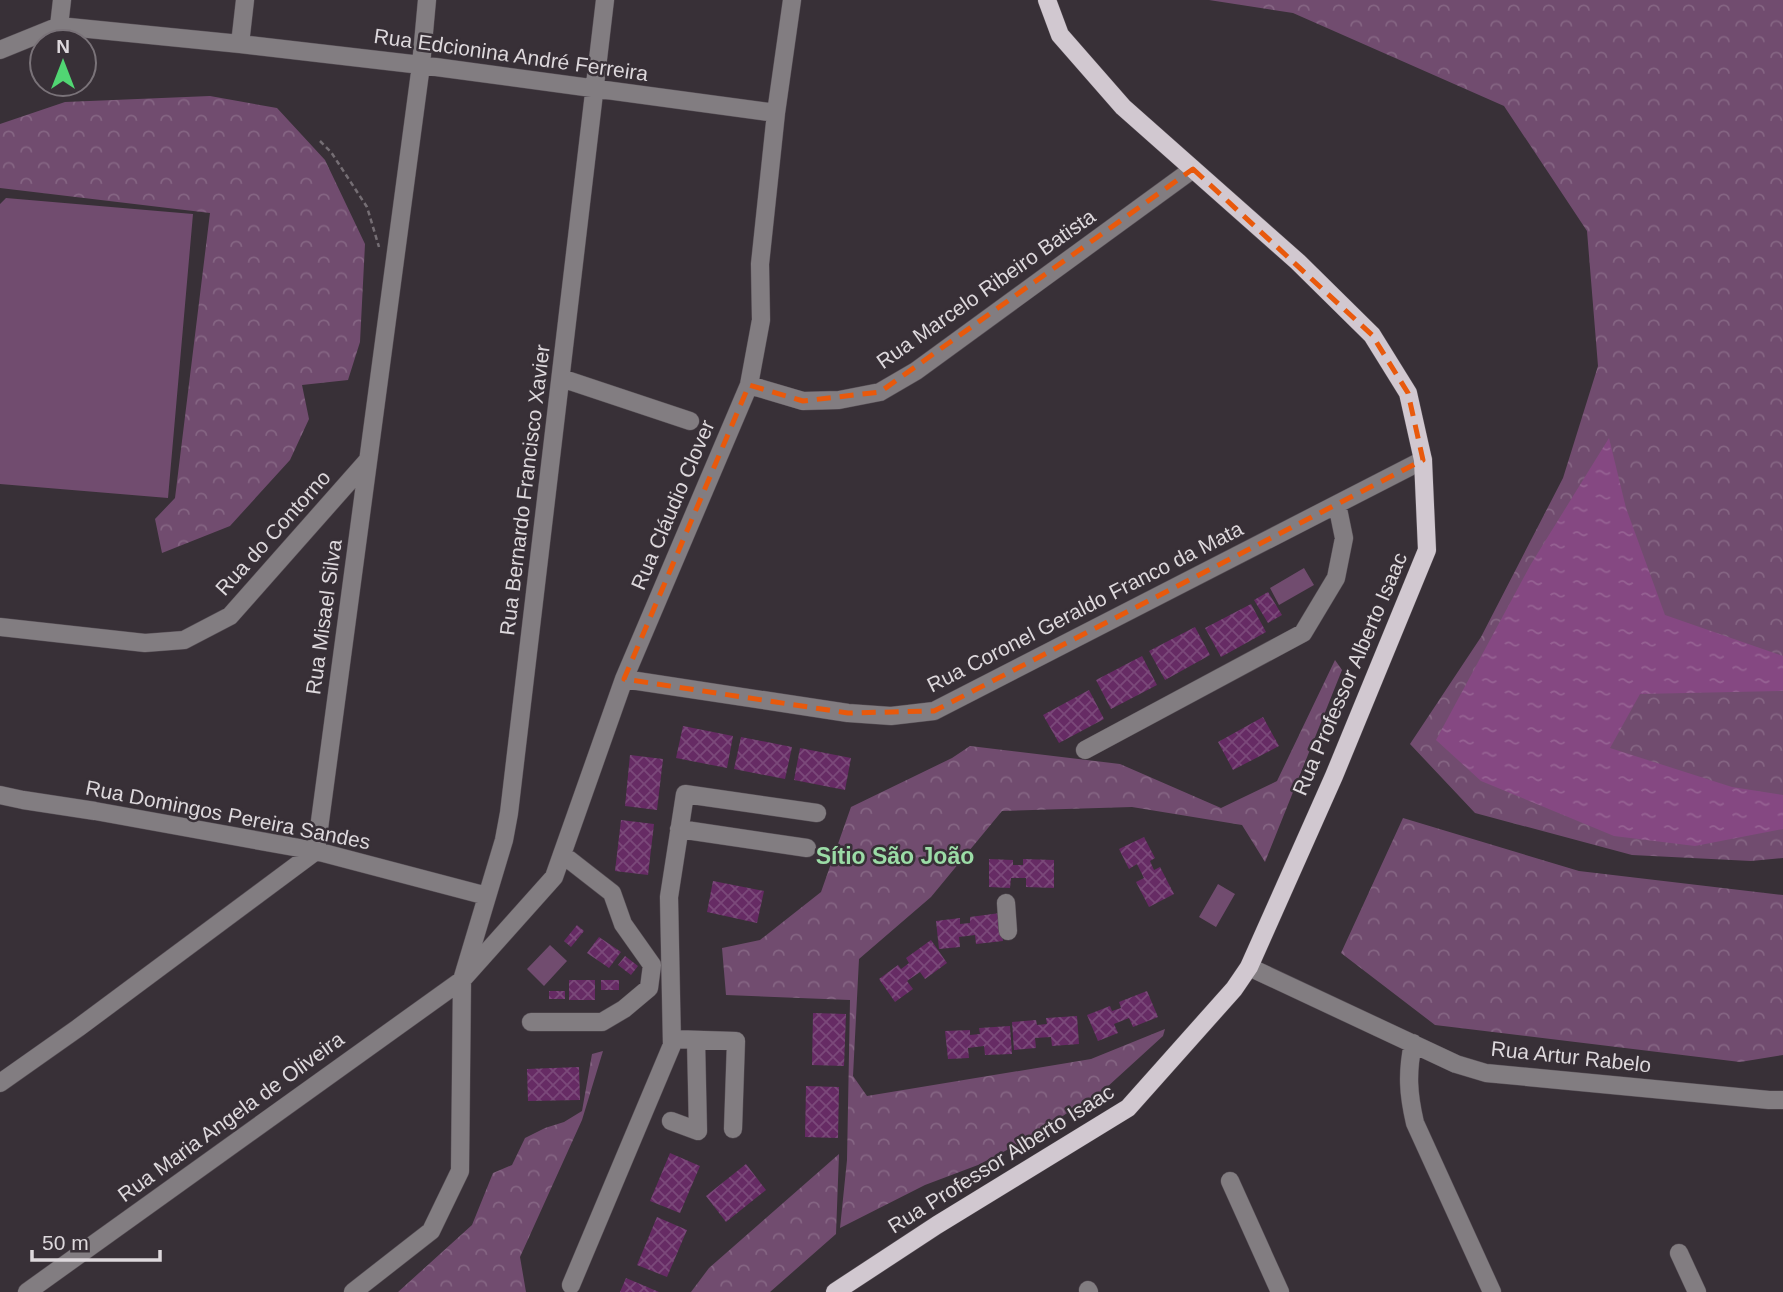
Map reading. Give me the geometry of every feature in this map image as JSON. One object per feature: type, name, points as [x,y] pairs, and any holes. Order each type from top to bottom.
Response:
[{"type":"main road","name":"Rua Professor Alberto Isaac","points":[[835,1292],[937,1225],[1128,1108],[1234,989],[1250,967],[1334,776],[1427,550],[1423,460],[1408,393],[1372,335],[1298,262],[1124,107],[1060,35],[1047,0]]},
{"type":"street","points":[[59,26],[62,0]]},
{"type":"street","points":[[0,50],[59,26],[240,44],[245,0]]},
{"type":"street","name":"Rua Misael Silva","points":[[316,851],[421,65],[427,0]]},
{"type":"street","name":"Rua Bernardo Francisco Xavier","points":[[353,1292],[430,1231],[460,1171],[462,980],[505,840],[509,813],[605,0]]},
{"type":"street","name":"Rua Cláudio Clover","points":[[462,980],[554,877],[624,679],[749,385],[761,320],[760,264],[776,113],[792,0]]},
{"type":"street","name":"Rua Edcionina André Ferreira","points":[[240,44],[421,65],[776,113]]},
{"type":"street","name":"Rua Marcelo Ribeiro Batista","points":[[749,385],[803,401],[839,400],[880,391],[916,371],[1193,169]]},
{"type":"street","points":[[561,378],[690,421]]},
{"type":"street","name":"Rua do Contorno","points":[[0,627],[145,643],[184,640],[230,616],[368,460]]},
{"type":"street","name":"Rua Coronel Geraldo Franco da Mata","points":[[624,679],[848,713],[891,716],[933,711],[1423,460]]},
{"type":"street","points":[[1085,750],[1303,633],[1336,578],[1344,538],[1338,504]]},
{"type":"street","points":[[571,1286],[672,1045],[669,897],[685,794],[817,813]]},
{"type":"street","name":"Rua Domingos Pereira Sandes","points":[[0,795],[316,851],[486,896]]},
{"type":"street","points":[[680,829],[807,848]]},
{"type":"street","points":[[0,1083],[316,851]]},
{"type":"street","points":[[531,1023],[602,1023],[649,988],[652,965],[624,924],[612,893],[562,854]]},
{"type":"street","points":[[1006,903],[1009,931]]},
{"type":"street","name":"Rua Artur Rabelo","points":[[1250,967],[1456,1064],[1486,1073],[1783,1100]]},
{"type":"street","points":[[651,975],[671,976]]},
{"type":"street","name":"Rua Maria Angela de Oliveira","points":[[27,1292],[462,980]]},
{"type":"street","points":[[672,1039],[736,1041],[733,1129]]},
{"type":"street","points":[[671,1121],[698,1131],[696,1040]]},
{"type":"street","points":[[1413,1043],[1408,1068],[1410,1101],[1415,1123],[1492,1292]]},
{"type":"street","points":[[1230,1181],[1280,1292]]},
{"type":"street","points":[[1679,1253],[1697,1292]]},
{"type":"path","points":[[320,141],[331,152],[367,207],[379,247]]},
{"type":"highlighted area","points":[[1193,169],[1372,335],[1408,393],[1423,460],[934,711],[848,713],[624,679],[749,385],[803,401],[880,392]]},
{"type":"green space","points":[[1209,0],[1783,0],[1783,858],[1751,861],[1632,855],[1475,813],[1410,744],[1481,637],[1563,478],[1598,366],[1587,231],[1504,106],[1293,13]]},
{"type":"green space","points":[[210,96],[277,108],[325,160],[365,244],[360,342],[348,380],[302,385],[309,419],[290,460],[230,526],[162,553],[155,519],[175,498],[210,213],[0,188],[0,124],[65,102]]},
{"type":"green space","points":[[6,198],[193,214],[168,498],[0,484],[0,204]]},
{"type":"green space","points":[[1304,568],[1314,585],[1279,605],[1270,588]]},
{"type":"green space","points":[[1335,660],[1342,670],[1265,862],[1242,825],[1132,807],[1002,811],[931,897],[859,959],[853,1076],[867,1096],[1091,1059],[1165,1029],[1163,1036],[1106,1088],[1024,1141],[978,1165],[925,1185],[840,1228],[847,1160],[850,1000],[726,995],[722,948],[760,940],[821,892],[851,807],[952,758],[970,746],[1120,764],[1221,808],[1277,781]]},
{"type":"green space","points":[[1403,818],[1579,871],[1783,895],[1783,1055],[1740,1062],[1435,1025],[1341,953]]},
{"type":"green space","points":[[1218,884],[1235,894],[1216,927],[1199,917]]},
{"type":"green space","points":[[550,945],[567,961],[544,986],[527,969]]},
{"type":"green space","points":[[603,1051],[582,1120],[520,1257],[526,1292],[398,1292],[472,1225],[493,1173],[512,1165],[525,1138],[564,1122],[582,1111],[592,1054]]},
{"type":"green space","points":[[839,1154],[836,1234],[770,1292],[691,1292],[709,1268]]},
{"type":"water","points":[[1609,438],[1626,508],[1665,615],[1783,656],[1783,691],[1640,694],[1610,748],[1732,787],[1783,795],[1783,829],[1695,846],[1614,836],[1481,781],[1436,740],[1531,564]]},
{"type":"building","points":[[1268,592],[1282,615],[1268,623],[1254,600]]},
{"type":"building","points":[[1251,604],[1266,632],[1221,657],[1205,628]]},
{"type":"building","points":[[1195,627],[1210,655],[1165,680],[1149,651]]},
{"type":"building","points":[[1142,656],[1157,685],[1111,709],[1096,680]]},
{"type":"building","points":[[1089,690],[1104,719],[1059,743],[1043,715]]},
{"type":"building","points":[[1263,717],[1279,746],[1233,770],[1218,742]]},
{"type":"building","points":[[683,726],[733,736],[727,768],[676,758]]},
{"type":"building","points":[[741,737],[792,747],[785,779],[734,769]]},
{"type":"building","points":[[800,748],[851,758],[845,790],[794,780]]},
{"type":"building","points":[[630,755],[663,759],[657,810],[625,806]]},
{"type":"building","points":[[621,820],[654,824],[648,875],[615,871]]},
{"type":"building","points":[[1144,837],[1155,858],[1150,861],[1154,870],[1160,867],[1174,894],[1149,907],[1136,882],[1144,878],[1137,864],[1129,869],[1119,849]]},
{"type":"building","points":[[989,859],[1013,860],[1013,865],[1023,865],[1023,859],[1054,860],[1054,888],[1026,887],[1026,878],[1011,878],[1010,888],[989,887]]},
{"type":"building","points":[[713,881],[764,891],[757,923],[707,912]]},
{"type":"building","points":[[1000,913],[1003,941],[976,944],[975,935],[959,937],[960,947],[939,949],[936,921],[960,918],[960,924],[970,923],[970,917]]},
{"type":"building","points":[[577,925],[584,931],[571,947],[564,941]]},
{"type":"building","points":[[599,937],[621,952],[609,968],[587,953]]},
{"type":"building","points":[[931,940],[947,963],[925,979],[920,972],[907,981],[913,989],[895,1002],[879,979],[898,965],[901,969],[909,963],[906,958]]},
{"type":"building","points":[[625,956],[638,966],[631,975],[618,965]]},
{"type":"building","points":[[569,980],[595,980],[595,1000],[569,1000]]},
{"type":"building","points":[[601,980],[619,980],[619,990],[601,990]]},
{"type":"building","points":[[549,991],[565,991],[565,999],[549,999]]},
{"type":"building","points":[[1147,991],[1158,1017],[1133,1027],[1129,1018],[1114,1024],[1118,1033],[1098,1041],[1087,1015],[1110,1006],[1112,1011],[1121,1008],[1119,1002]]},
{"type":"building","points":[[813,1013],[846,1014],[844,1066],[812,1065]]},
{"type":"building","points":[[1077,1016],[1079,1044],[1052,1046],[1051,1037],[1035,1038],[1036,1048],[1014,1050],[1012,1022],[1036,1020],[1037,1025],[1047,1024],[1046,1018]]},
{"type":"building","points":[[1010,1026],[1012,1054],[985,1055],[984,1046],[968,1048],[969,1058],[948,1059],[945,1031],[970,1030],[970,1035],[980,1034],[979,1028]]},
{"type":"building","points":[[579,1067],[580,1100],[528,1101],[527,1069]]},
{"type":"building","points":[[806,1086],[839,1087],[838,1138],[805,1137]]},
{"type":"building","points":[[670,1153],[700,1166],[680,1213],[650,1201]]},
{"type":"building","points":[[746,1164],[766,1190],[726,1222],[706,1196]]},
{"type":"building","points":[[657,1217],[687,1230],[667,1277],[637,1265]]},
{"type":"building","points":[[626,1278],[659,1292],[620,1292]]},
{"type":"district","name":"Sítio São João","points":[[895,856]]}]
